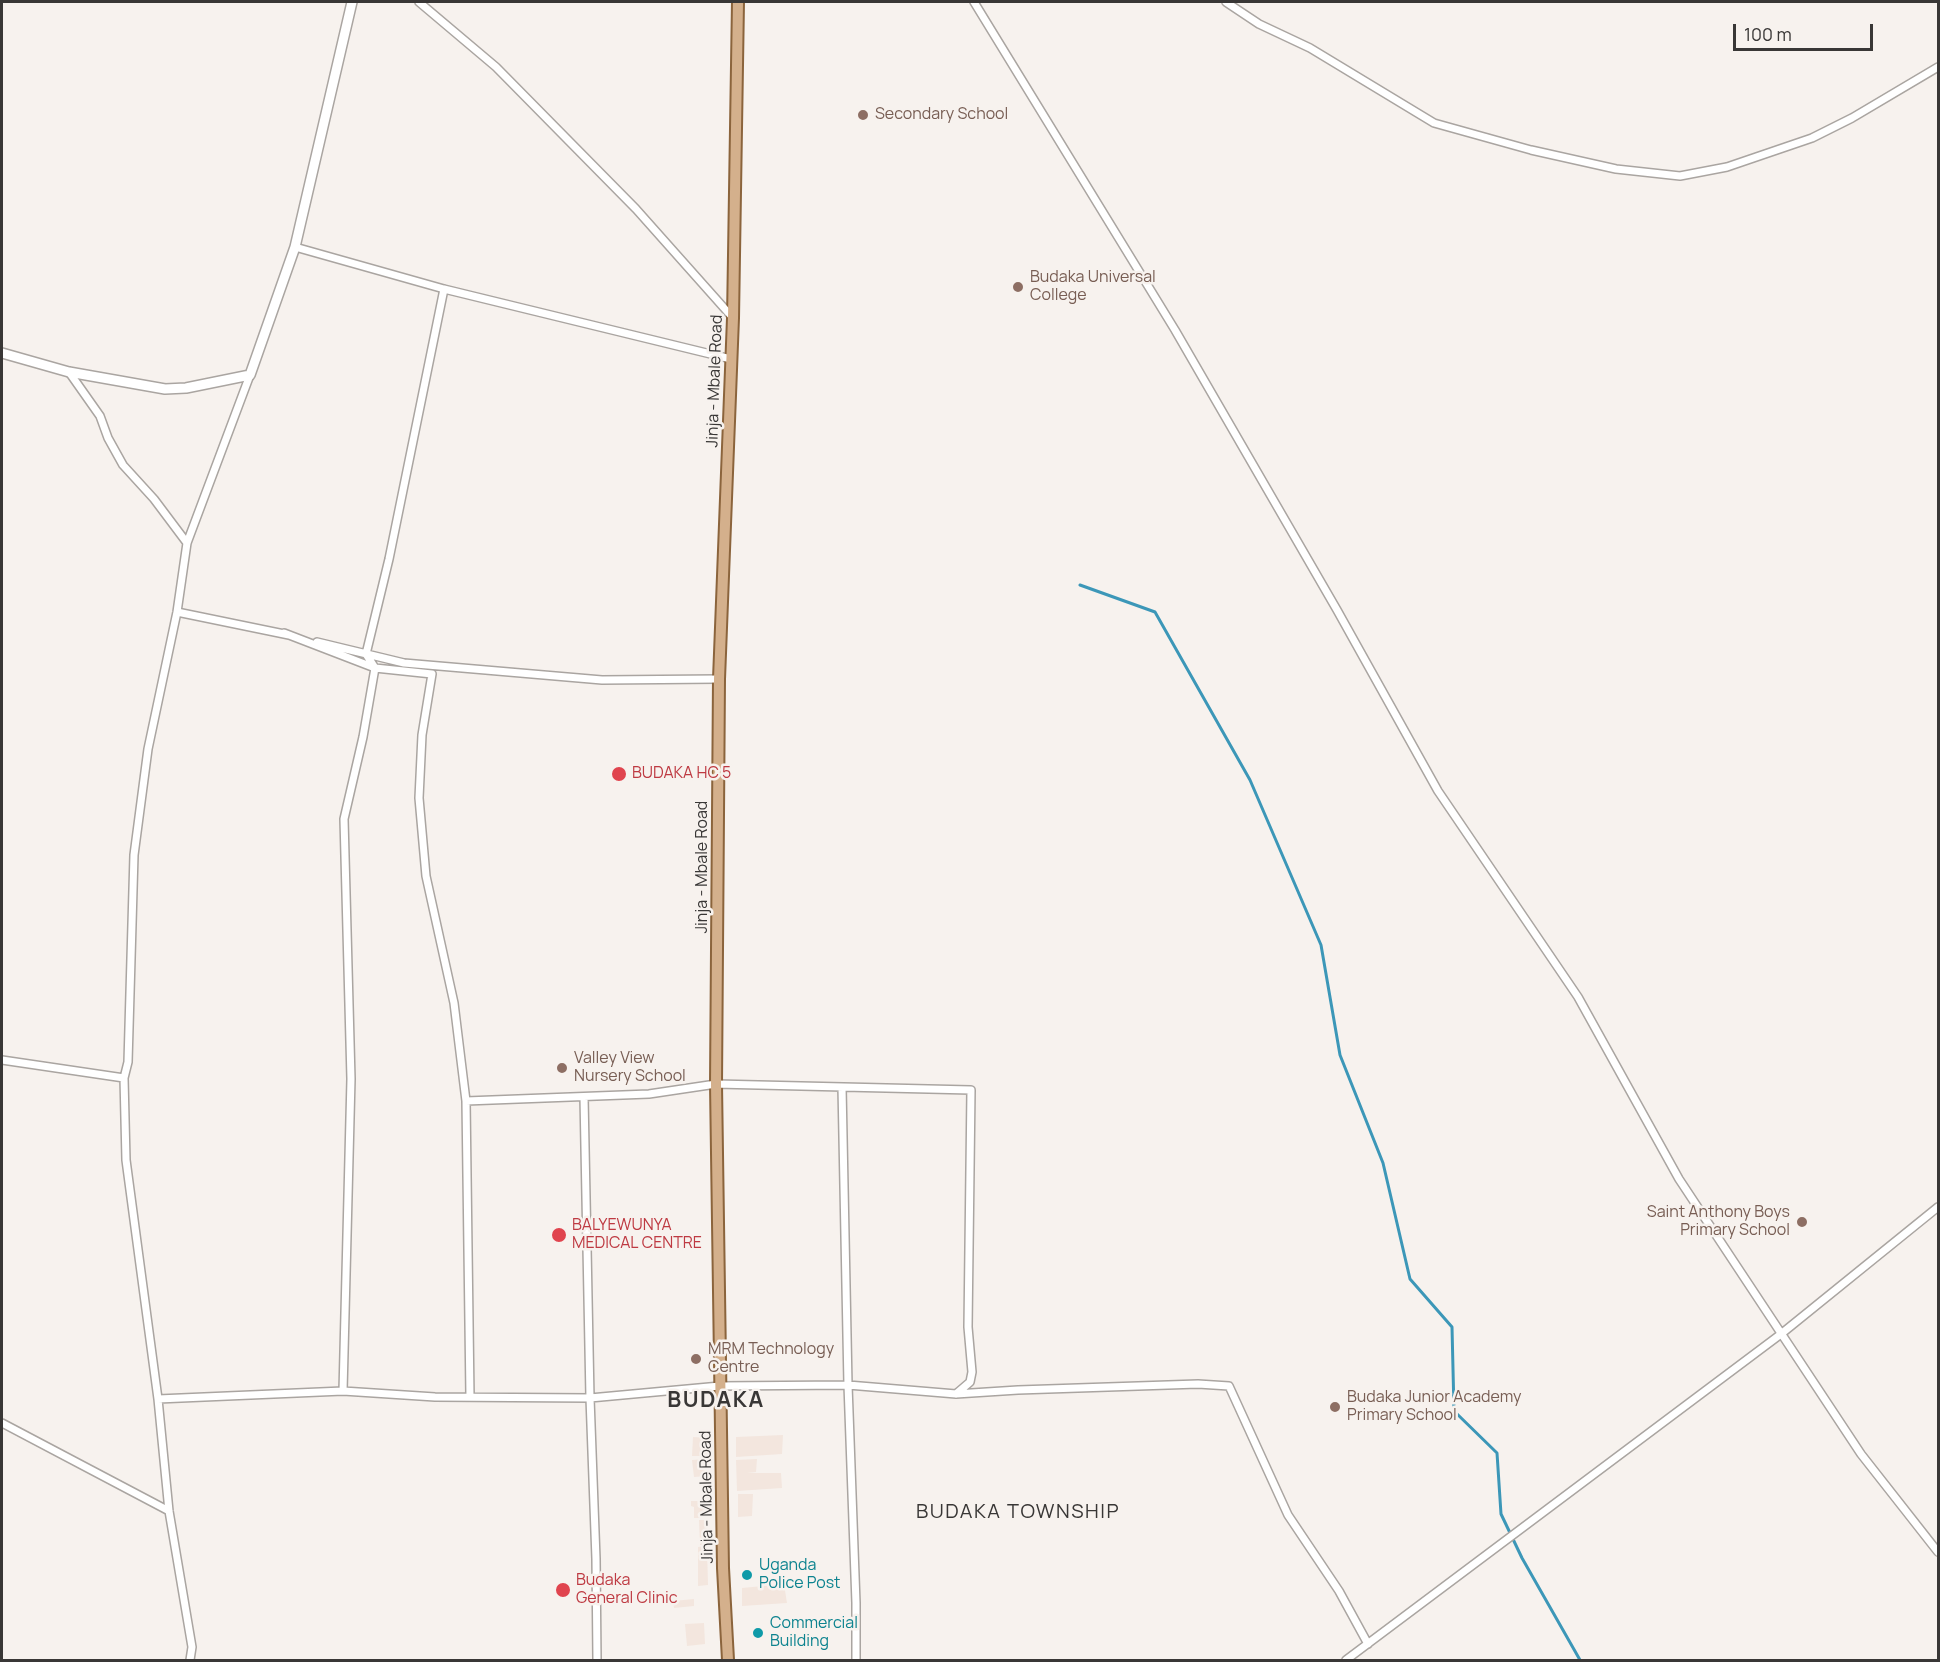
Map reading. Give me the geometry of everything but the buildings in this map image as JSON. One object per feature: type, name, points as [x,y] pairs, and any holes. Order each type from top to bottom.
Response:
[{"type":"main road","name":"Jinja - Mbale Road","points":[[728,1660],[723,1568],[716,1084],[719,679],[733,318],[738,2]]},
{"type":"street","points":[[190,1660],[192,1647],[169,1510],[158,1399],[126,1160],[124,1078],[128,1062],[134,855],[148,749],[177,612],[186,543],[250,375],[295,247],[352,2]]},
{"type":"street","points":[[419,2],[504,76],[636,208],[733,318]]},
{"type":"street","points":[[974,2],[1175,330],[1337,610],[1438,791],[1578,997],[1679,1179],[1861,1454],[1938,1552]]},
{"type":"street","points":[[1226,2],[1259,24],[1310,48],[1434,123],[1530,150],[1616,169],[1680,176],[1727,167],[1812,138],[1852,118],[1938,67]]},
{"type":"street","points":[[295,247],[444,290],[731,359]]},
{"type":"street","points":[[343,1391],[351,1078],[344,819],[363,737],[375,668],[366,654],[389,559],[444,290]]},
{"type":"street","points":[[2,354],[69,372],[165,389],[186,388],[250,375]]},
{"type":"street","points":[[69,372],[100,417],[108,438],[123,465],[154,499],[186,543]]},
{"type":"street","points":[[177,612],[284,633],[404,663],[602,680],[719,679]]},
{"type":"street","points":[[284,633],[375,668],[432,674],[422,735],[419,798],[426,876],[454,1003],[466,1101],[470,1397]]},
{"type":"street","points":[[2,1060],[124,1078]]},
{"type":"street","points":[[466,1101],[649,1094],[716,1084],[971,1090],[968,1327],[972,1372],[970,1382],[956,1394]]},
{"type":"street","points":[[842,1087],[856,1660]]},
{"type":"street","points":[[584,1097],[597,1660]]},
{"type":"street","points":[[1346,1660],[1781,1334],[1938,1207]]},
{"type":"street","points":[[158,1399],[343,1391],[435,1397],[590,1398],[720,1386],[848,1385],[956,1394],[1198,1384],[1229,1386],[1288,1515],[1339,1591],[1368,1644]]},
{"type":"street","points":[[2,1424],[169,1510]]},
{"type":"shaded area","points":[[783,1435],[782,1454],[736,1457],[736,1437]]},
{"type":"shaded area","points":[[693,1437],[709,1438],[709,1456],[692,1456]]},
{"type":"shaded area","points":[[706,1459],[707,1476],[694,1477],[692,1460]]},
{"type":"shaded area","points":[[757,1459],[756,1472],[747,1473],[781,1473],[782,1488],[737,1491],[736,1460]]},
{"type":"shaded area","points":[[738,1494],[753,1494],[752,1516],[738,1517]]},
{"type":"shaded area","points":[[691,1501],[711,1501],[710,1518],[694,1518],[694,1507],[691,1506]]},
{"type":"shaded area","points":[[699,1520],[707,1520],[708,1545],[700,1545]]},
{"type":"shaded area","points":[[707,1546],[708,1585],[698,1586],[698,1547]]},
{"type":"shaded area","name":"Commercial Building","points":[[784,1584],[787,1603],[742,1606],[742,1588]]},
{"type":"shaded area","points":[[694,1599],[694,1606],[674,1608],[673,1601]]},
{"type":"shaded area","points":[[704,1623],[705,1644],[687,1646],[685,1624]]},
{"type":"waterway","points":[[1080,585],[1155,612],[1250,780],[1321,945],[1340,1055],[1383,1163],[1410,1279],[1452,1327],[1454,1411],[1497,1453],[1501,1514],[1522,1558],[1580,1660]]},
{"type":"place","name":"Secondary School","points":[[863,115]]},
{"type":"place","name":"Budaka Universal College","points":[[1018,287]]},
{"type":"place","name":"BUDAKA HC 5","points":[[619,774]]},
{"type":"place","name":"Valley View Nursery School","points":[[562,1068]]},
{"type":"place","name":"Saint Anthony Boys Primary School","points":[[1802,1222]]},
{"type":"place","name":"BALYEWUNYA MEDICAL CENTRE","points":[[559,1235]]},
{"type":"place","name":"MRM Technology Centre","points":[[696,1359]]},
{"type":"place","name":"Budaka Junior Academy Primary School","points":[[1335,1407]]},
{"type":"place","name":"Uganda Police Post","points":[[747,1575]]},
{"type":"place","name":"Budaka General Clinic","points":[[563,1590]]},
{"type":"place","name":"Commercial Building","points":[[758,1633]]},
{"type":"district","name":"BUDAKA","points":[[716,1401]]},
{"type":"district","name":"BUDAKA TOWNSHIP","points":[[1018,1512]]}]
